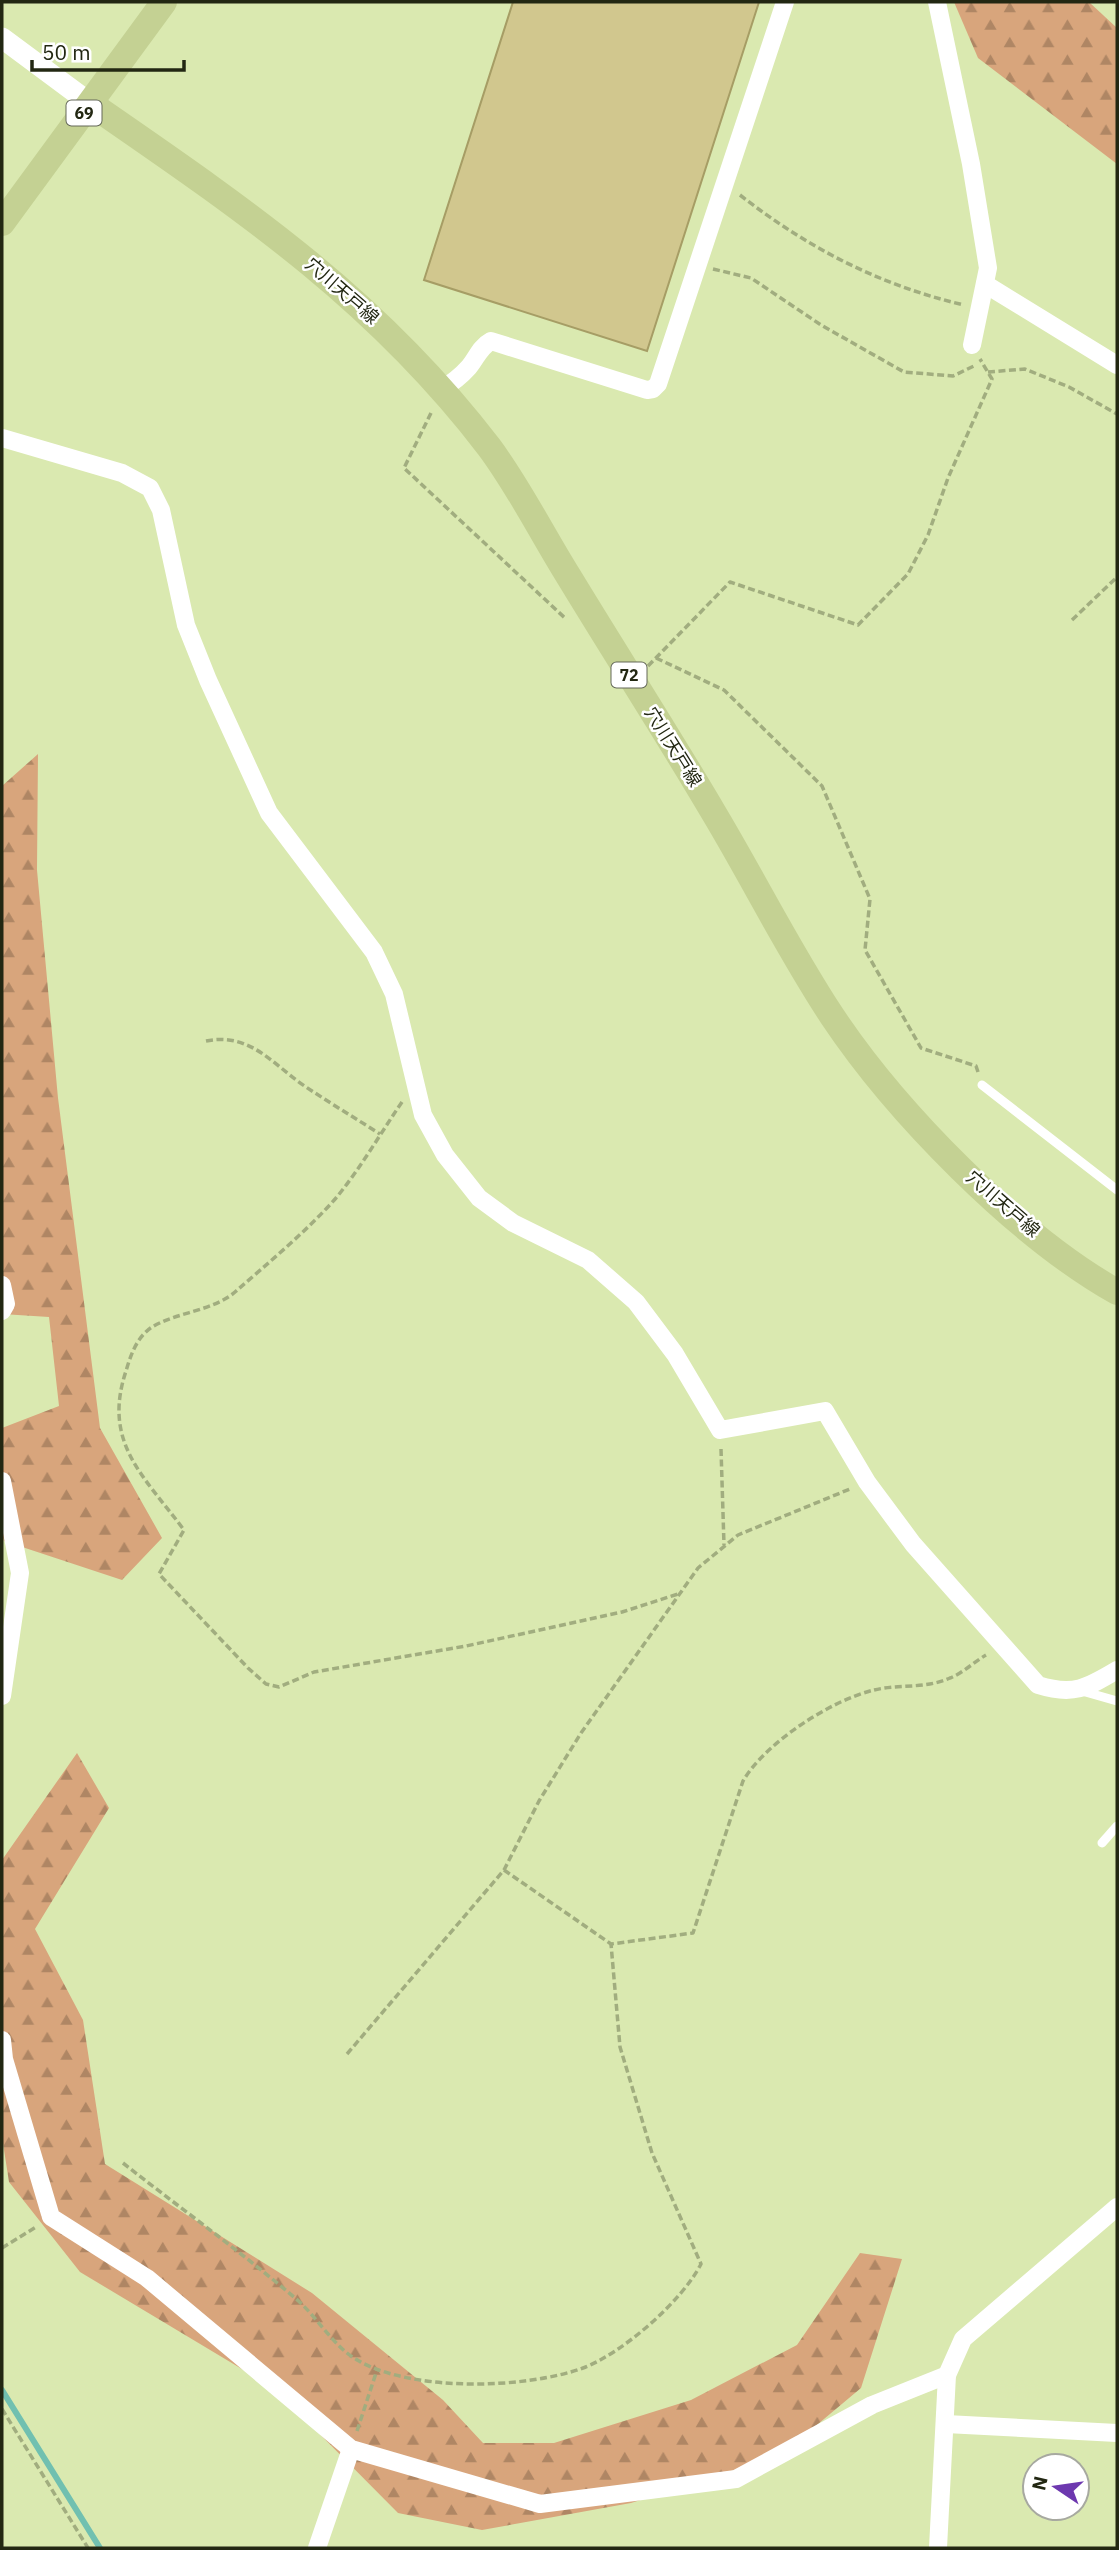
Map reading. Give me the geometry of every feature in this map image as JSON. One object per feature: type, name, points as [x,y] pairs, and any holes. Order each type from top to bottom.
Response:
[{"type":"main road","name":"69","points":[[2,223],[164,2]]},
{"type":"main road","name":"穴川天戸線","points":[[91,104],[269,229],[341,287],[397,340],[442,389],[492,451],[715,815],[813,986],[873,1072],[962,1169],[1006,1209],[1052,1247],[1117,1292]]},
{"type":"street","points":[[442,389],[463,373],[484,345],[491,341],[653,389],[666,362],[785,2]]},
{"type":"street","points":[[937,2],[971,164],[988,268],[972,345]]},
{"type":"street","points":[[2,38],[91,104]]},
{"type":"street","points":[[985,284],[1117,365]]},
{"type":"street","points":[[2,438],[122,473],[150,488],[160,510],[186,625],[269,813],[374,952],[394,993],[424,1115],[445,1156],[479,1198],[513,1223],[589,1260],[636,1302],[675,1354],[720,1430],[825,1411],[867,1482],[914,1544],[1038,1685],[1058,1692],[1086,1689],[1117,1670]]},
{"type":"street","points":[[2,1285],[6,1304],[2,1311]]},
{"type":"street","points":[[2,1482],[20,1573],[2,1696]]},
{"type":"street","points":[[2,2040],[4,2059],[51,2217],[147,2278],[351,2449],[540,2504],[736,2479],[872,2405],[947,2375]]},
{"type":"street","points":[[938,2548],[947,2375],[963,2339],[1117,2207]]},
{"type":"street","points":[[946,2424],[1117,2433]]},
{"type":"street","points":[[317,2548],[351,2449]]},
{"type":"lane","points":[[982,1085],[1117,1190]]},
{"type":"lane","points":[[1076,1690],[1117,1701]]},
{"type":"lane","points":[[1102,1843],[1117,1826]]},
{"type":"path","points":[[725,183],[784,229],[826,255],[926,296],[979,309]]},
{"type":"path","points":[[697,267],[751,278],[821,325],[904,372],[953,376],[981,362]]},
{"type":"path","points":[[633,681],[730,582],[858,625],[908,574],[928,535],[948,478],[992,379],[972,345]]},
{"type":"path","points":[[988,372],[1025,369],[1069,387],[1117,414]]},
{"type":"path","points":[[442,389],[404,468],[569,622]]},
{"type":"path","points":[[1072,620],[1117,577]]},
{"type":"path","points":[[656,658],[724,691],[822,786],[870,900],[865,950],[921,1048],[976,1066],[982,1085]]},
{"type":"path","points":[[206,1041],[220,1039],[241,1042],[270,1056],[278,1067],[380,1134]]},
{"type":"path","points":[[415,1082],[335,1198],[232,1295],[170,1317],[149,1329],[134,1347],[117,1396],[120,1433],[135,1465],[184,1530],[159,1574],[248,1668],[266,1684],[279,1687],[314,1672],[466,1646],[622,1612],[678,1594]]},
{"type":"path","points":[[720,1430],[724,1545]]},
{"type":"path","points":[[347,2054],[504,1870],[539,1801],[581,1733],[698,1568],[724,1545],[761,1524],[867,1482]]},
{"type":"path","points":[[504,1870],[611,1944],[693,1933],[743,1781],[754,1762],[811,1720],[852,1697],[874,1690],[925,1685],[950,1678],[1004,1646]]},
{"type":"path","points":[[123,2163],[294,2297],[356,2360],[377,2370],[398,2378],[453,2383],[542,2378],[584,2367],[642,2330],[694,2278],[701,2264],[652,2153],[620,2047],[611,1944]]},
{"type":"path","points":[[2,2248],[51,2217]]},
{"type":"path","points":[[351,2449],[377,2370]]},
{"type":"path","points":[[2,2409],[88,2548]]},
{"type":"green space","points":[[954,2],[1089,2],[1117,28],[1117,164],[978,58]]},
{"type":"green space","points":[[38,754],[37,870],[58,1098],[100,1428],[162,1538],[122,1580],[4,1541],[2,1534],[2,1428],[59,1406],[49,1317],[2,1314],[2,786]]},
{"type":"green space","points":[[77,1753],[109,1808],[35,1929],[83,2020],[105,2164],[312,2293],[443,2400],[483,2443],[554,2443],[691,2400],[797,2345],[860,2253],[902,2259],[861,2388],[781,2455],[631,2503],[482,2530],[398,2513],[275,2389],[80,2272],[9,2182],[2,2137],[2,1860]]},
{"type":"building","points":[[513,2],[759,2],[647,351],[424,280]]},
{"type":"waterway","points":[[2,2390],[100,2548]]}]
